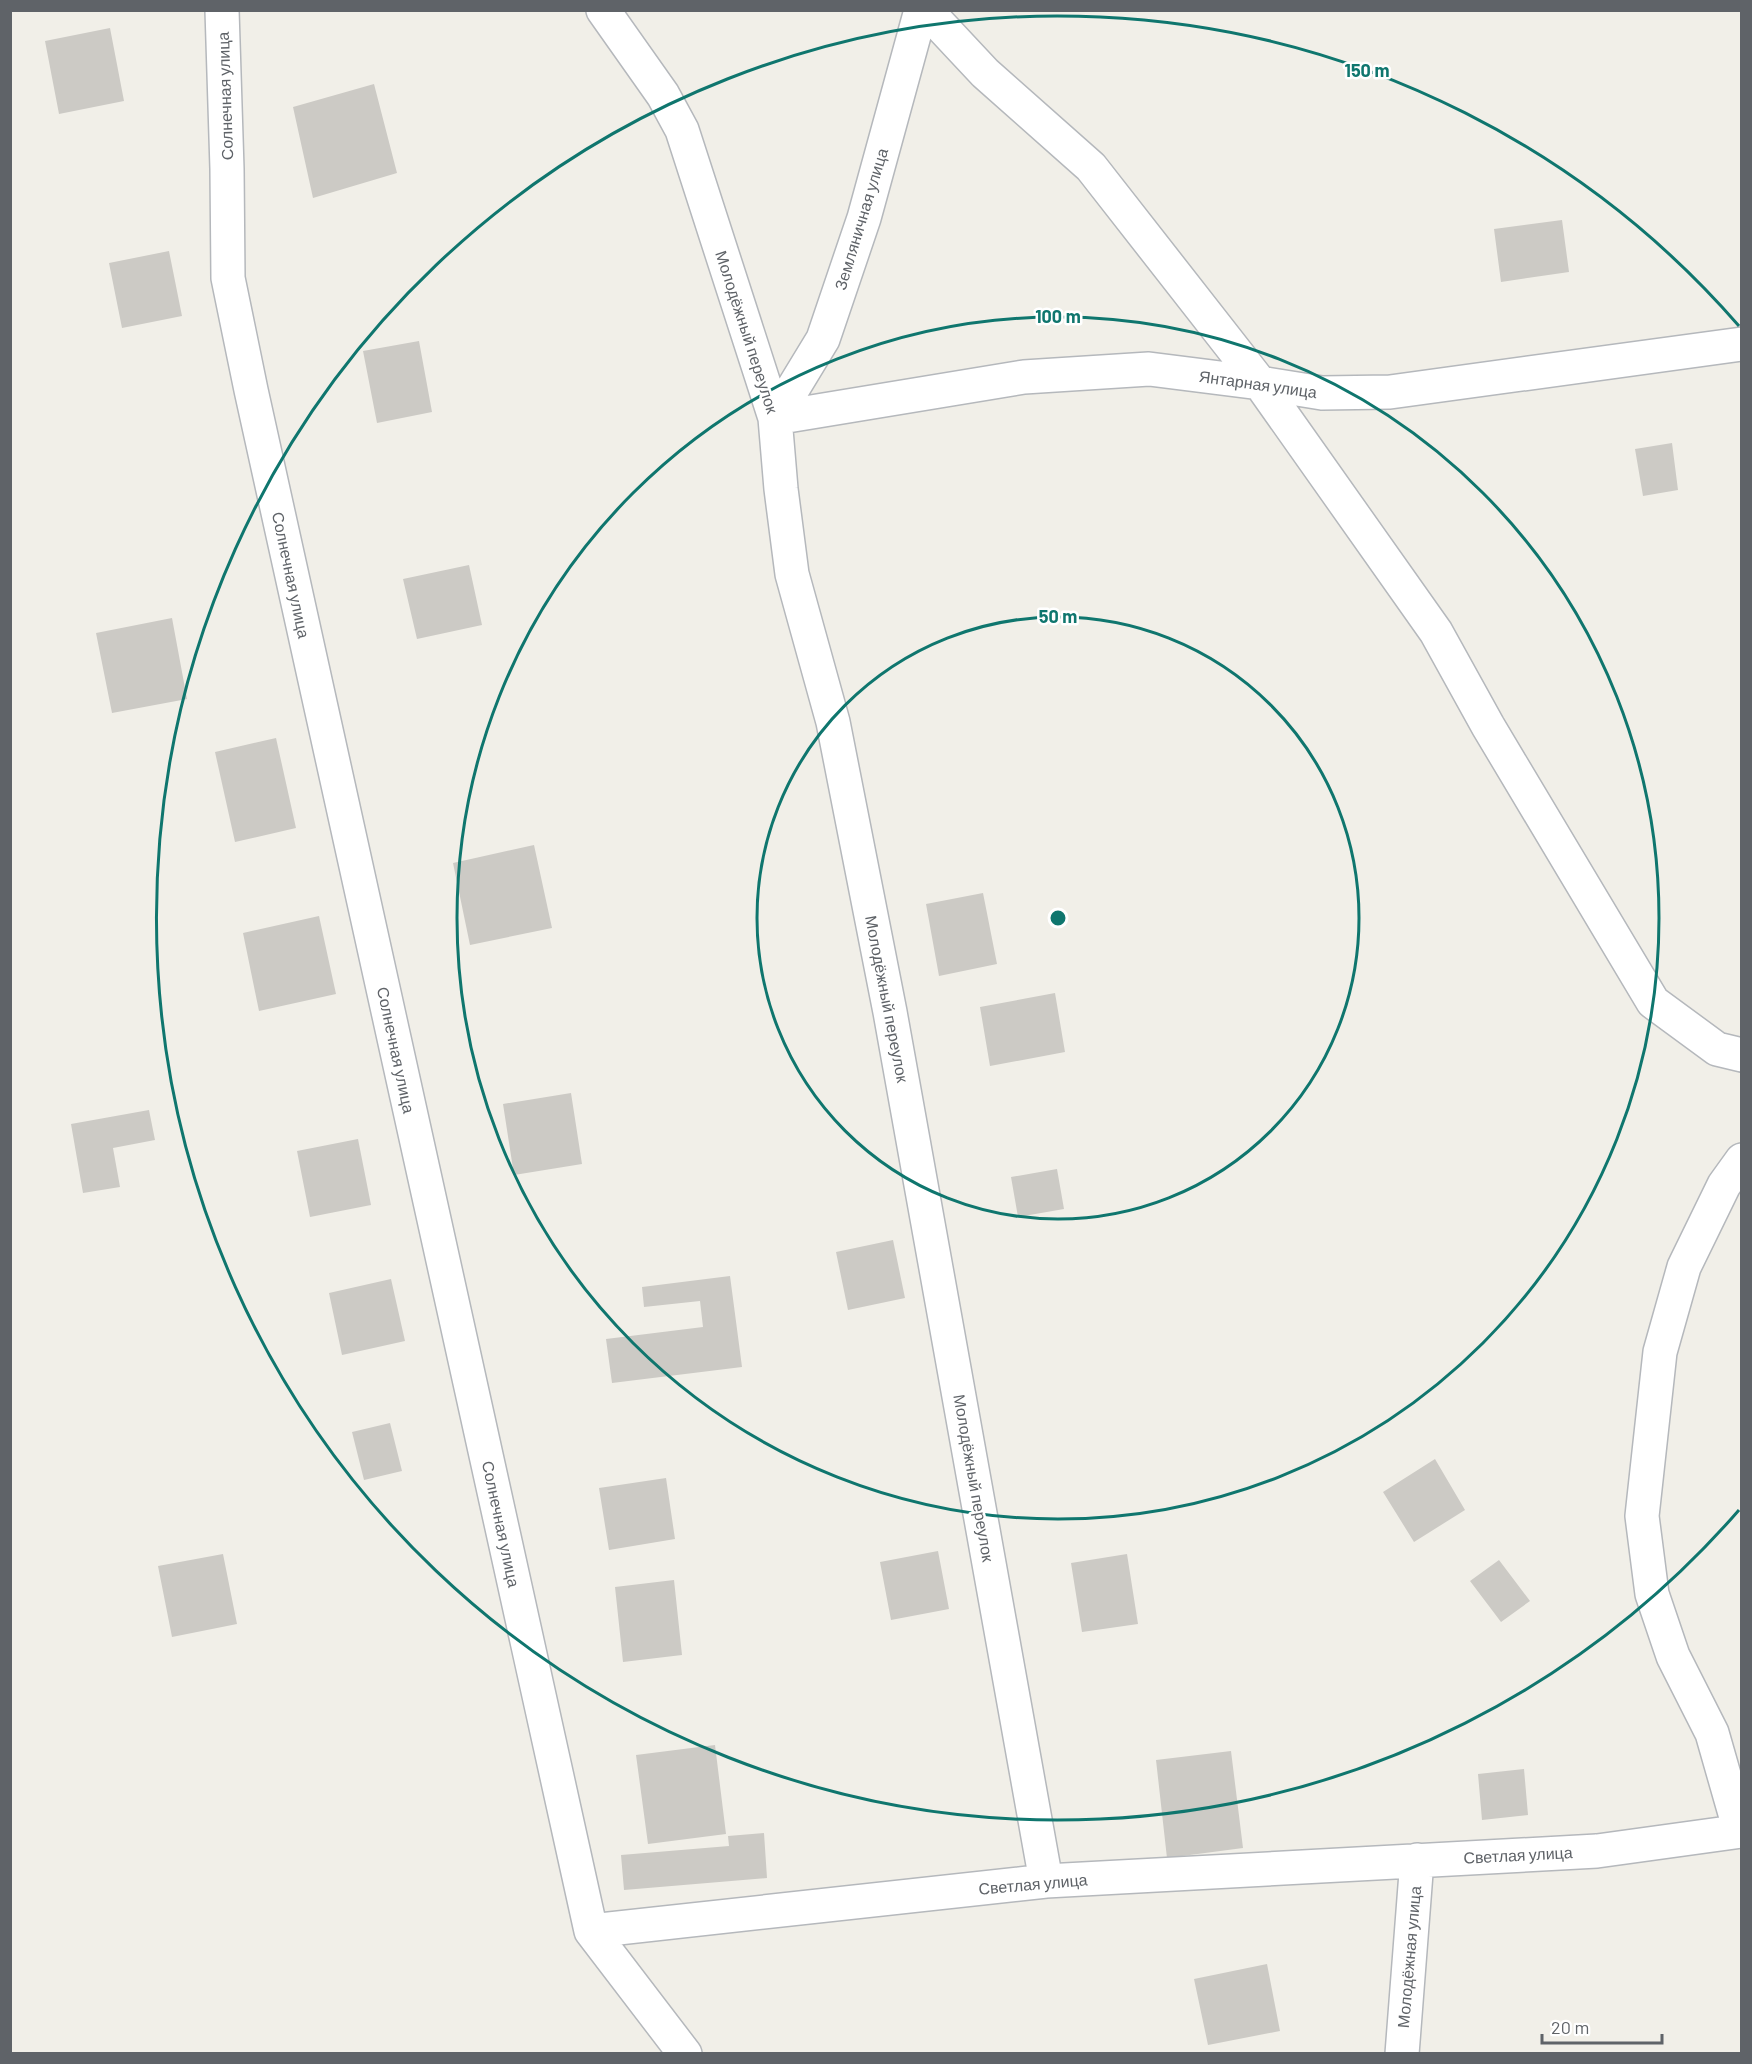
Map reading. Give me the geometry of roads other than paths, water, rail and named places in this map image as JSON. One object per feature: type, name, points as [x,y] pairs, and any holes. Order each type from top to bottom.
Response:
[{"type":"street","name":"Солнечная улица","points":[[222,10],[228,279],[591,1931],[685,2054]]},
{"type":"street","name":"Молодёжный переулок","points":[[603,10],[663,95],[682,130],[775,418],[792,574],[833,722],[888,1000],[1046,1881]]},
{"type":"street","name":"Земляничная улица","points":[[775,418],[823,339],[864,218],[921,10]]},
{"type":"street","points":[[926,10],[985,73],[1091,167],[1260,382],[1436,632],[1488,726],[1653,1002],[1717,1049],[1742,1055]]},
{"type":"street","name":"Янтарная улица","points":[[775,418],[1024,377],[1149,369],[1260,382],[1322,393],[1390,392],[1742,344]]},
{"type":"street","name":"Светлая улица","points":[[591,1931],[1046,1881],[1597,1851],[1741,1831],[1713,1733],[1673,1656],[1652,1594],[1642,1516],[1660,1352],[1684,1267],[1724,1185],[1742,1160]]},
{"type":"street","name":"Молодёжная улица","points":[[1402,2054],[1417,1860]]}]
